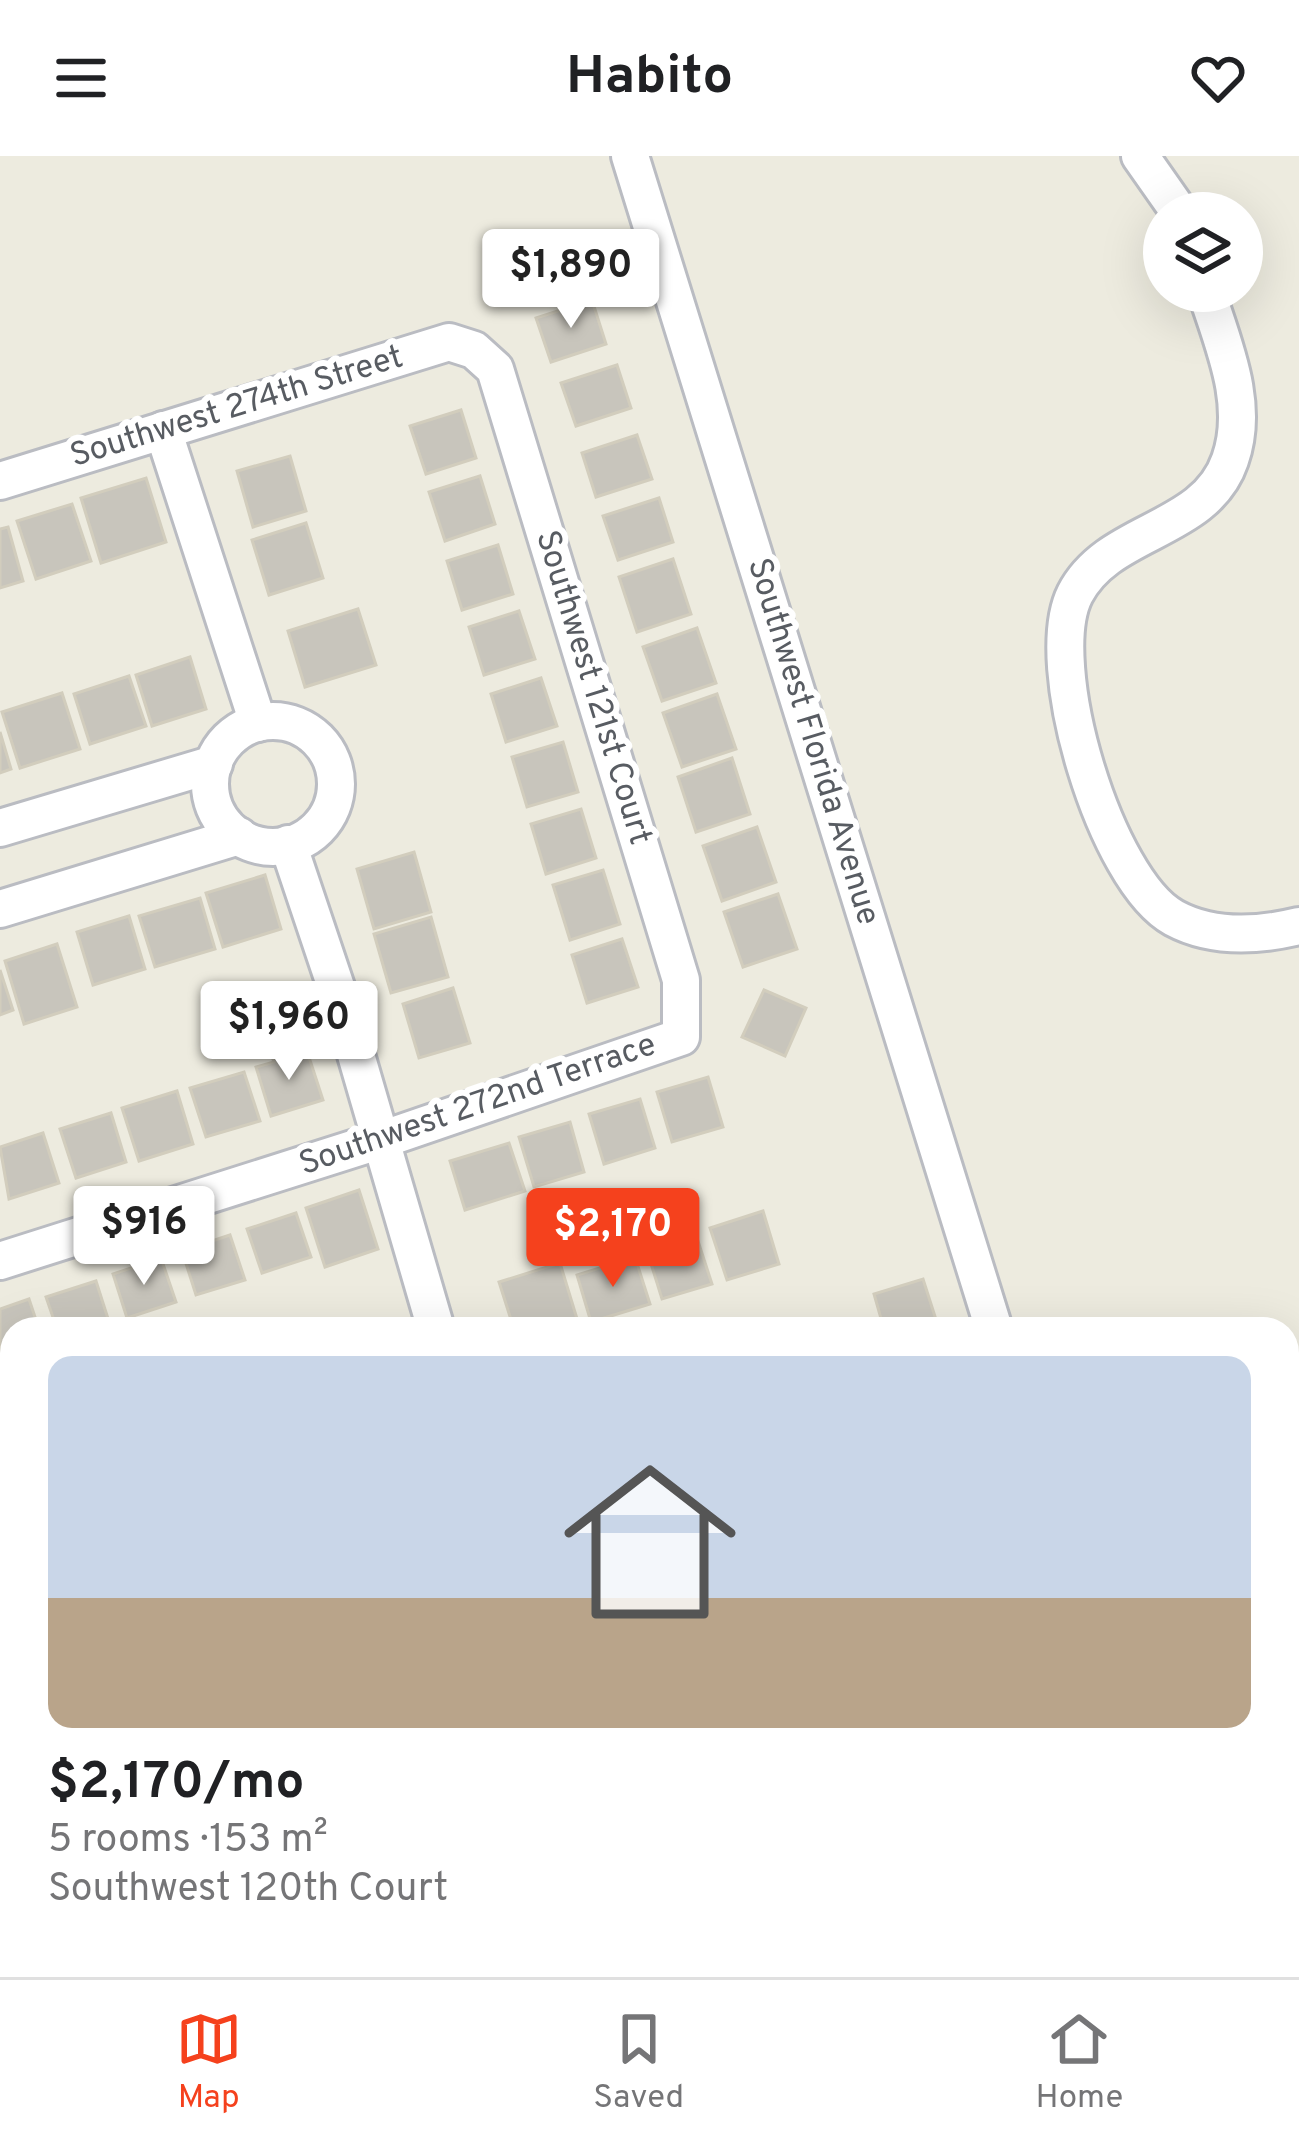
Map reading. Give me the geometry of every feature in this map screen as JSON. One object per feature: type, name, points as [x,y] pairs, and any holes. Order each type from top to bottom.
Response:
[{"type":"street","name":"Southwest Florida Avenue","points":[[630,156],[990,1317]]},
{"type":"street","points":[[1140,156],[1165,192]]},
{"type":"street","points":[[1212,312],[1237,403],[1238,433],[1229,463],[1214,491],[1197,508],[1100,564],[1076,591],[1065,622],[1064,684],[1112,836],[1148,898],[1172,917],[1222,933],[1254,934],[1299,926]]},
{"type":"street","name":"Southwest 274th Street","points":[[0,481],[449,342],[474,350]]},
{"type":"street","name":"Southwest 121st Court","points":[[474,350],[495,370],[681,980],[681,1036]]},
{"type":"street","points":[[163,430],[258,724]]},
{"type":"street","points":[[258,724],[293,724],[312,734],[334,767],[332,808],[320,826],[288,844],[263,846],[239,836],[215,810],[210,790],[214,764],[234,734],[258,724]]},
{"type":"street","points":[[0,828],[214,764]]},
{"type":"street","points":[[0,909],[239,836]]},
{"type":"street","points":[[288,844],[433,1317]]},
{"type":"street","name":"Southwest 272nd Terrace","points":[[0,1261],[381,1141],[681,1036]]},
{"type":"building","points":[[592,300],[606,344],[551,362],[536,318]]},
{"type":"building","points":[[617,365],[631,408],[576,426],[561,383]]},
{"type":"building","points":[[461,410],[476,458],[426,474],[410,426]]},
{"type":"building","points":[[637,435],[652,479],[596,497],[582,453]]},
{"type":"building","points":[[290,456],[306,511],[253,527],[237,471]]},
{"type":"building","points":[[480,476],[495,524],[445,541],[429,492]]},
{"type":"building","points":[[146,478],[166,542],[101,563],[81,498]]},
{"type":"building","points":[[659,498],[673,542],[618,560],[603,516]]},
{"type":"building","points":[[72,504],[91,561],[36,579],[17,521]]},
{"type":"building","points":[[306,523],[323,578],[269,595],[252,540]]},
{"type":"building","points":[[8,527],[23,581],[0,588],[0,529]]},
{"type":"building","points":[[498,545],[513,594],[462,610],[447,561]]},
{"type":"building","points":[[673,559],[691,614],[637,632],[619,577]]},
{"type":"building","points":[[358,609],[376,665],[305,687],[288,631]]},
{"type":"building","points":[[519,611],[535,659],[484,675],[469,627]]},
{"type":"building","points":[[697,628],[716,683],[662,701],[643,647]]},
{"type":"building","points":[[190,657],[206,709],[152,726],[136,675]]},
{"type":"building","points":[[129,676],[146,726],[90,744],[74,694]]},
{"type":"building","points":[[541,678],[557,726],[506,742],[491,694]]},
{"type":"building","points":[[62,693],[80,749],[20,768],[2,712]]},
{"type":"building","points":[[717,694],[736,749],[682,767],[663,713]]},
{"type":"building","points":[[0,732],[11,769],[0,773]]},
{"type":"building","points":[[563,742],[578,792],[527,807],[512,757]]},
{"type":"building","points":[[732,758],[750,814],[696,832],[678,777]]},
{"type":"building","points":[[581,809],[596,858],[546,874],[531,824]]},
{"type":"building","points":[[757,827],[776,882],[722,901],[703,846]]},
{"type":"building","points":[[414,852],[431,912],[374,929],[357,869]]},
{"type":"building","points":[[603,870],[620,924],[570,940],[553,885]]},
{"type":"building","points":[[265,875],[281,929],[223,947],[206,893]]},
{"type":"building","points":[[778,894],[797,949],[743,967],[724,912]]},
{"type":"building","points":[[200,898],[215,949],[155,967],[139,916]]},
{"type":"building","points":[[129,916],[145,969],[93,985],[77,932]]},
{"type":"building","points":[[431,917],[448,977],[391,993],[374,934]]},
{"type":"building","points":[[622,939],[638,987],[587,1003],[572,955]]},
{"type":"building","points":[[57,944],[77,1007],[24,1024],[5,961]]},
{"type":"building","points":[[0,970],[13,1010],[0,1015]]},
{"type":"building","points":[[453,988],[470,1043],[419,1058],[403,1004]]},
{"type":"building","points":[[764,990],[806,1008],[785,1056],[742,1037]]},
{"type":"building","points":[[307,1051],[323,1100],[271,1116],[256,1067],[274,1062],[272,1057]]},
{"type":"building","points":[[244,1072],[260,1121],[206,1137],[190,1088]]},
{"type":"building","points":[[708,1077],[723,1127],[672,1142],[657,1092]]},
{"type":"building","points":[[177,1091],[193,1144],[139,1161],[122,1108]]},
{"type":"building","points":[[640,1099],[655,1148],[604,1164],[589,1114]]},
{"type":"building","points":[[111,1113],[126,1162],[76,1178],[60,1129]]},
{"type":"building","points":[[570,1122],[584,1172],[534,1187],[519,1137]]},
{"type":"building","points":[[43,1133],[59,1183],[9,1199],[0,1147]]},
{"type":"building","points":[[509,1143],[525,1191],[465,1210],[450,1161]]},
{"type":"building","points":[[359,1190],[378,1249],[325,1267],[306,1208]]},
{"type":"building","points":[[763,1211],[779,1264],[727,1280],[710,1228]]},
{"type":"building","points":[[296,1213],[311,1257],[262,1273],[247,1229]]},
{"type":"building","points":[[230,1235],[245,1280],[196,1295],[182,1251]]},
{"type":"building","points":[[697,1238],[712,1284],[662,1299],[648,1254]]},
{"type":"building","points":[[635,1257],[650,1304],[607,1317],[590,1317],[577,1275]]},
{"type":"building","points":[[161,1258],[176,1302],[127,1317],[113,1274]]},
{"type":"building","points":[[560,1263],[576,1317],[510,1317],[499,1282]]},
{"type":"building","points":[[923,1279],[935,1317],[881,1317],[874,1294]]},
{"type":"building","points":[[96,1281],[107,1317],[53,1317],[46,1297]]},
{"type":"building","points":[[29,1299],[35,1317],[0,1317],[0,1309]]}]
